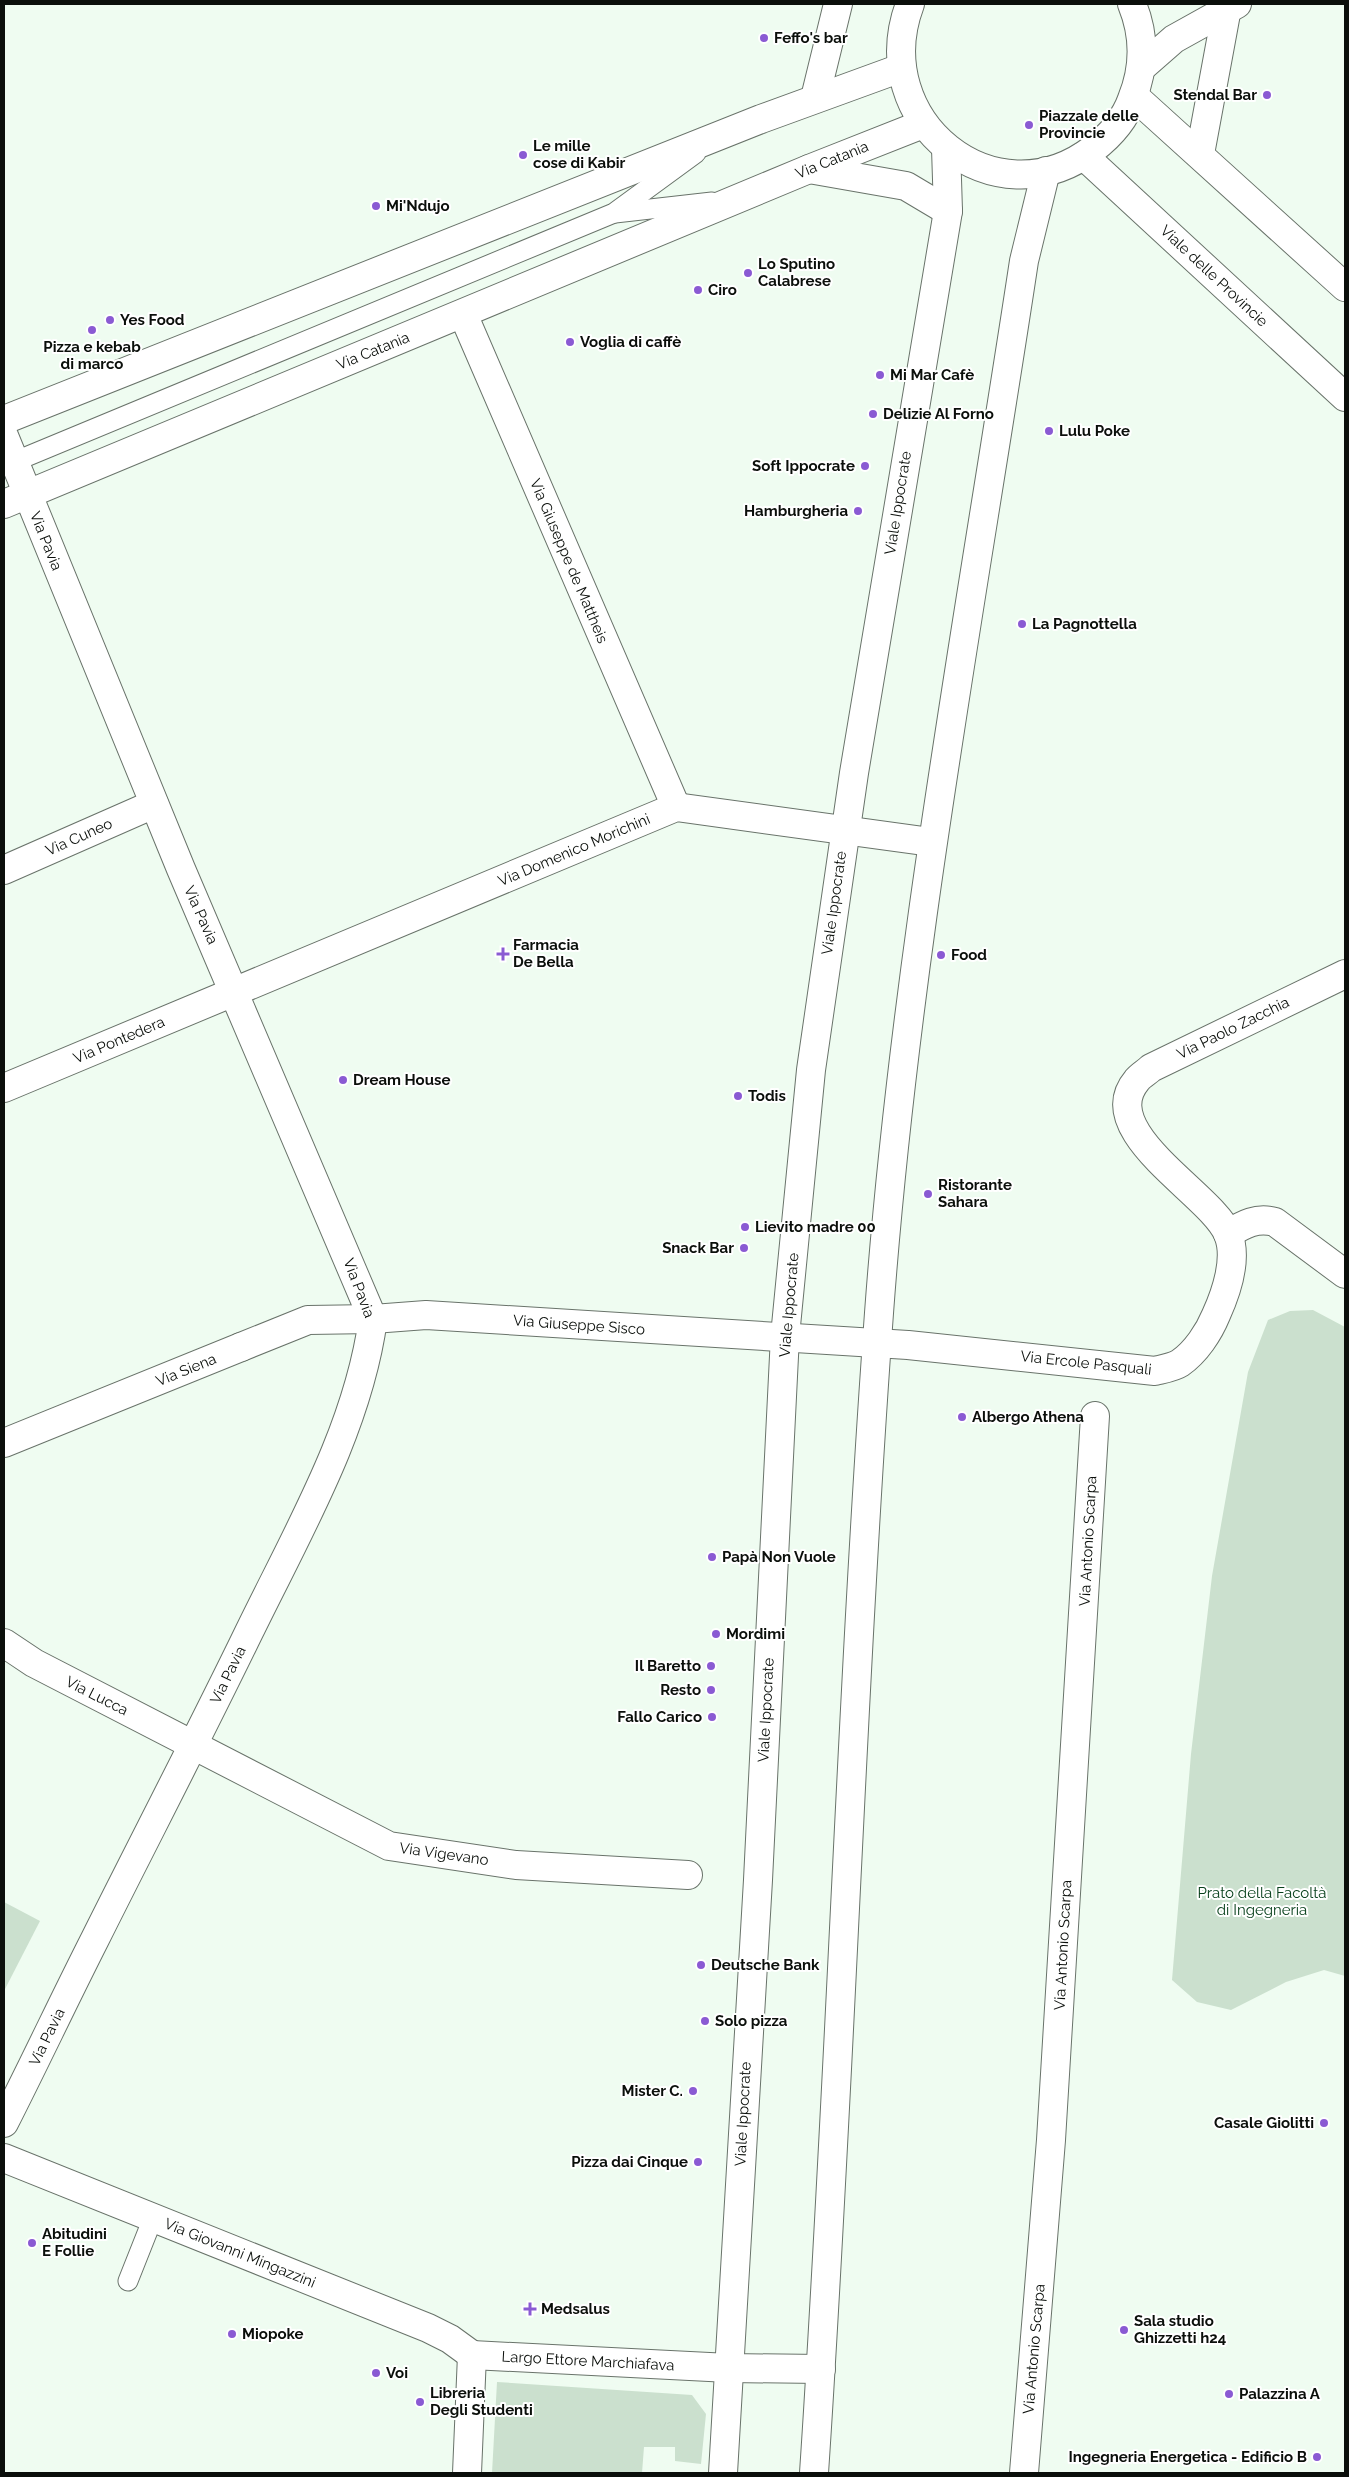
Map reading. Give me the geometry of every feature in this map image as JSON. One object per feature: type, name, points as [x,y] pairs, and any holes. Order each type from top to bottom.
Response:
[{"type":"street","points":[[815,98],[838,4]]},
{"type":"street","points":[[905,7],[900,40],[901,68],[910,100],[924,124],[946,148],[969,162],[994,170],[1020,173],[1046,171],[1066,165],[1084,156],[1117,127],[1134,96],[1142,66],[1141,31],[1132,4]]},
{"type":"street","points":[[1142,66],[1174,39],[1232,6]]},
{"type":"street","points":[[1200,154],[1232,6]]},
{"type":"street","name":"Via Catania","points":[[4,420],[815,98],[901,68]]},
{"type":"street","points":[[1134,96],[1345,287]]},
{"type":"street","name":"Via Catania","points":[[15,498],[809,169],[924,124]]},
{"type":"street","name":"Viale Ippocrate","points":[[723,2473],[758,1880],[785,1336],[811,1070],[844,831],[948,211],[946,148]]},
{"type":"street","name":"Viale delle Provincie","points":[[1084,156],[1345,397]]},
{"type":"street","points":[[809,169],[906,186],[948,211]]},
{"type":"street","points":[[814,2473],[821,2369],[845,1877],[878,1343],[903,1076],[931,842],[1024,261],[1046,171]]},
{"type":"street","name":"Via Giuseppe de Mattheis","points":[[462,314],[676,807]]},
{"type":"street","name":"Via Pavia","points":[[4,436],[15,498],[154,804],[373,1319],[362,1376],[350,1418],[303,1520],[193,1745],[4,2123]]},
{"type":"street","name":"Via Cuneo","points":[[4,870],[154,804]]},
{"type":"street","points":[[676,807],[931,842]]},
{"type":"street","name":"Via Domenico Morichini","points":[[235,992],[676,807]]},
{"type":"street","name":"Via Paolo Zacchia","points":[[1130,1093],[1136,1080],[1151,1068],[1345,974]]},
{"type":"street","name":"Via Pontedera","points":[[4,1088],[235,992]]},
{"type":"street","name":"Via Ercole Pasquali","points":[[785,1336],[878,1343],[1155,1371],[1179,1364],[1196,1348],[1213,1322],[1228,1290],[1231,1261],[1228,1234],[1209,1208],[1153,1155],[1134,1128],[1128,1112],[1130,1093]]},
{"type":"street","points":[[1228,1234],[1242,1225],[1262,1218],[1275,1222],[1340,1264]]},
{"type":"street","name":"Via Giuseppe Sisco","points":[[373,1319],[426,1315],[785,1336]]},
{"type":"street","name":"Via Siena","points":[[4,1444],[308,1320],[373,1319]]},
{"type":"street","name":"Via Antonio Scarpa","points":[[1024,2473],[1051,2140],[1095,1416]]},
{"type":"street","name":"Via Lucca","points":[[4,1642],[34,1663],[193,1745]]},
{"type":"street","name":"Via Vigevano","points":[[193,1745],[389,1846],[516,1864],[688,1875]]},
{"type":"street","name":"Via Giovanni Mingazzini","points":[[4,2158],[428,2328],[450,2339],[472,2355]]},
{"type":"street","points":[[467,2473],[472,2355]]},
{"type":"street","name":"Largo Ettore Marchiafava","points":[[472,2355],[729,2368],[821,2369]]},
{"type":"lane","name":"Via Catania","points":[[9,464],[614,213],[720,136]]},
{"type":"lane","name":"Via Catania","points":[[614,213],[741,198]]},
{"type":"lane","points":[[128,2281],[153,2218]]},
{"type":"green space","name":"Prato della Facoltà di Ingegneria","points":[[1313,1310],[1345,1327],[1345,1976],[1324,1970],[1286,1982],[1231,2010],[1197,2002],[1172,1980],[1191,1754],[1212,1576],[1248,1372],[1268,1320],[1290,1311]]},
{"type":"green space","points":[[4,1902],[40,1921],[4,1991]]},
{"type":"green space","points":[[497,2382],[692,2395],[706,2414],[701,2464],[675,2461],[675,2447],[644,2447],[642,2473],[492,2473]]},
{"type":"place","name":"Feffo's bar","points":[[764,38]]},
{"type":"place","name":"Stendal Bar","points":[[1267,95]]},
{"type":"place","name":"Piazzale delle Provincie","points":[[1029,125]]},
{"type":"place","name":"Le mille cose di Kabir","points":[[523,155]]},
{"type":"place","name":"Mi'Ndujo","points":[[376,206]]},
{"type":"place","name":"Lo Sputino Calabrese","points":[[748,273]]},
{"type":"place","name":"Ciro","points":[[698,290]]},
{"type":"place","name":"Yes Food","points":[[110,320]]},
{"type":"place","name":"Pizza e kebab di marco","points":[[92,330]]},
{"type":"place","name":"Voglia di caffè","points":[[570,342]]},
{"type":"place","name":"Mi Mar Cafè","points":[[880,375]]},
{"type":"place","name":"Delizie Al Forno","points":[[873,414]]},
{"type":"place","name":"Lulu Poke","points":[[1049,431]]},
{"type":"place","name":"Soft Ippocrate","points":[[865,466]]},
{"type":"place","name":"Hamburgheria","points":[[858,511]]},
{"type":"place","name":"La Pagnottella","points":[[1022,624]]},
{"type":"place","name":"Farmacia De Bella","points":[[503,954]]},
{"type":"place","name":"Food","points":[[941,955]]},
{"type":"place","name":"Dream House","points":[[343,1080]]},
{"type":"place","name":"Todis","points":[[738,1096]]},
{"type":"place","name":"Ristorante Sahara","points":[[928,1194]]},
{"type":"place","name":"Lievito madre 00","points":[[745,1227]]},
{"type":"place","name":"Snack Bar","points":[[744,1248]]},
{"type":"place","name":"Albergo Athena","points":[[962,1417]]},
{"type":"place","name":"Papà Non Vuole","points":[[712,1557]]},
{"type":"place","name":"Mordimi","points":[[716,1634]]},
{"type":"place","name":"Il Baretto","points":[[711,1666]]},
{"type":"place","name":"Resto","points":[[711,1690]]},
{"type":"place","name":"Fallo Carico","points":[[712,1717]]},
{"type":"place","name":"Deutsche Bank","points":[[701,1965]]},
{"type":"place","name":"Solo pizza","points":[[705,2021]]},
{"type":"place","name":"Mister C.","points":[[693,2091]]},
{"type":"place","name":"Casale Giolitti","points":[[1324,2123]]},
{"type":"place","name":"Pizza dai Cinque","points":[[698,2162]]},
{"type":"place","name":"Abitudini E Follie","points":[[32,2243]]},
{"type":"place","name":"Medsalus","points":[[530,2309]]},
{"type":"place","name":"Sala studio Ghizzetti h24","points":[[1124,2330]]},
{"type":"place","name":"Miopoke","points":[[232,2334]]},
{"type":"place","name":"Voi","points":[[376,2373]]},
{"type":"place","name":"Palazzina A","points":[[1229,2394]]},
{"type":"place","name":"Libreria Degli Studenti","points":[[420,2402]]},
{"type":"place","name":"Ingegneria Energetica - Edificio B","points":[[1317,2457]]}]
